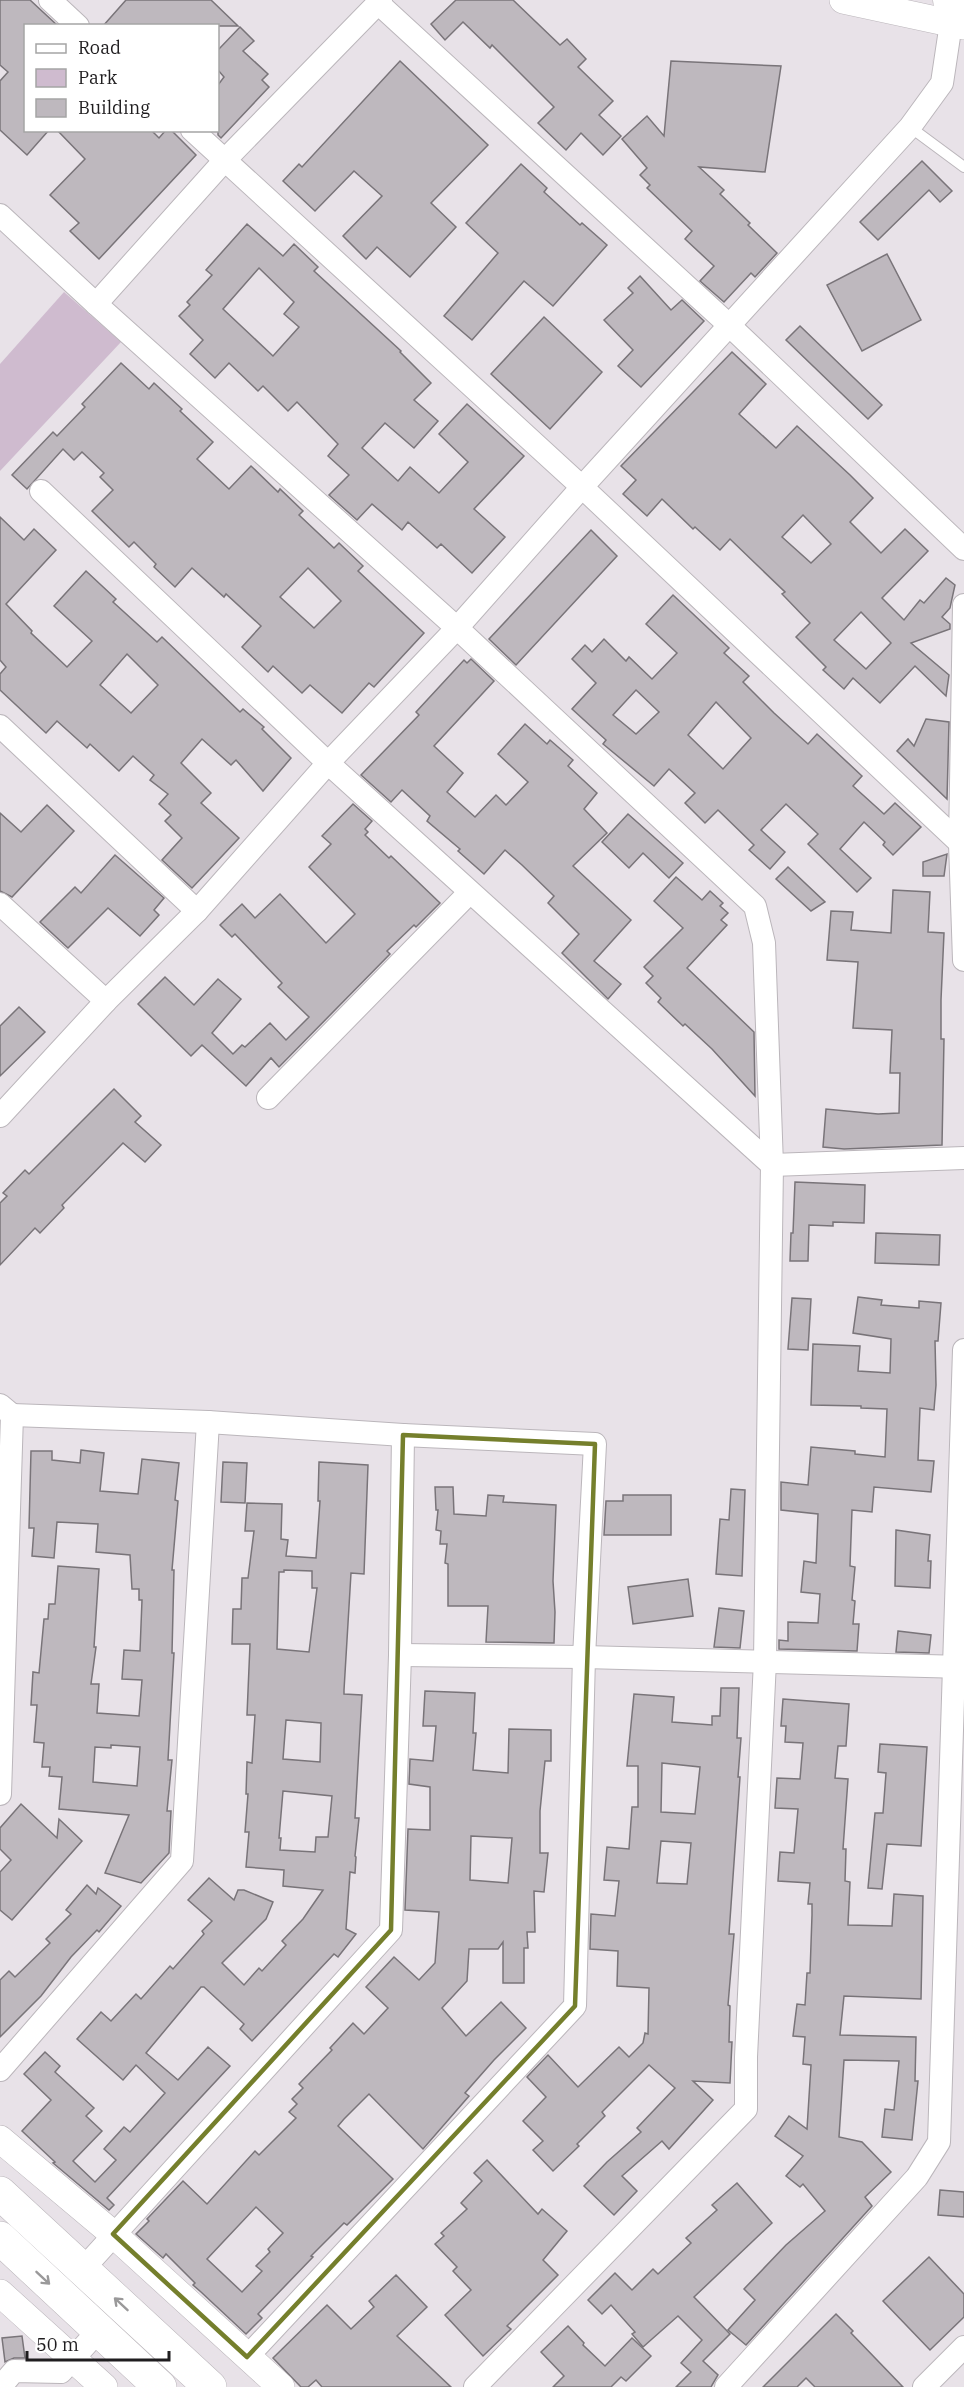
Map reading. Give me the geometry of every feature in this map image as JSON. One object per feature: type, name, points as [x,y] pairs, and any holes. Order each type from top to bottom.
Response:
[{"type":"main road","points":[[0,2193],[210,2387]]},
{"type":"main road","points":[[0,2238],[160,2387]]},
{"type":"street","points":[[50,0],[76,24]]},
{"type":"street","points":[[0,1116],[106,1001],[197,911],[328,763],[457,628],[582,487],[910,127],[942,83],[957,13],[843,0]]},
{"type":"street","points":[[96,304],[224,161],[380,2],[730,326],[964,549]]},
{"type":"street","points":[[194,132],[582,487],[960,843]]},
{"type":"street","points":[[0,214],[96,304],[457,628],[755,906],[764,943],[772,1166],[765,1661],[746,2057],[746,2109],[475,2387]]},
{"type":"street","points":[[41,491],[328,763],[772,1166],[964,1158]]},
{"type":"street","points":[[964,605],[960,843],[964,960]]},
{"type":"street","points":[[0,726],[197,911]]},
{"type":"street","points":[[268,1098],[470,892]]},
{"type":"street","points":[[0,904],[106,1001]]},
{"type":"street","points":[[726,2387],[917,2177],[939,2142],[959,1667],[964,1350]]},
{"type":"street","points":[[0,1794],[6,1410],[403,1435],[595,1444],[584,1657],[575,2006],[247,2357]]},
{"type":"street","points":[[0,2070],[182,1861],[208,1422]]},
{"type":"street","points":[[83,2270],[113,2234],[391,1930],[400,1655],[403,1435]]},
{"type":"street","points":[[400,1655],[584,1657],[959,1667]]},
{"type":"street","points":[[0,2139],[113,2234],[281,2387]]},
{"type":"street","points":[[0,2293],[104,2387]]},
{"type":"street","points":[[3,2387],[14,2371],[61,2372],[99,2330]]},
{"type":"street","points":[[924,2387],[964,2347]]},
{"type":"lane","points":[[910,127],[964,167]]},
{"type":"highlighted area","points":[[403,1435],[595,1444],[575,2006],[247,2357],[113,2234],[391,1930]]},
{"type":"green space","points":[[64,292],[121,342],[0,471],[0,364]]},
{"type":"building","points":[[0,0],[30,0],[56,24],[24,24],[24,132],[47,132],[27,155],[0,130],[0,81],[8,72],[0,65]]},
{"type":"building","points":[[126,0],[211,0],[238,26],[219,26],[219,24],[105,24]]},
{"type":"building","points":[[456,0],[513,0],[560,45],[567,39],[586,59],[578,67],[613,101],[599,115],[621,136],[603,155],[581,133],[566,150],[538,123],[554,107],[492,45],[490,48],[463,22],[445,40],[431,24]]},
{"type":"building","points":[[240,27],[254,41],[243,51],[268,74],[262,80],[269,87],[221,138],[218,135],[219,84],[224,77],[219,71],[219,49]]},
{"type":"building","points":[[400,61],[488,145],[431,203],[456,227],[410,277],[377,247],[366,259],[343,236],[382,196],[354,171],[315,211],[283,181],[299,164],[302,167]]},
{"type":"building","points":[[671,61],[781,66],[765,172],[699,167],[724,190],[720,194],[777,253],[755,277],[751,273],[724,302],[700,281],[714,266],[685,239],[692,231],[647,188],[650,185],[640,175],[647,168],[622,139],[647,116],[664,136]]},
{"type":"building","points":[[59,132],[153,132],[159,138],[164,132],[173,132],[196,155],[99,259],[70,231],[79,223],[50,195],[85,159]]},
{"type":"building","points":[[922,161],[952,191],[940,202],[929,190],[878,240],[860,222]]},
{"type":"building","points":[[521,164],[547,188],[544,192],[580,225],[582,223],[607,245],[553,306],[524,281],[472,340],[444,316],[498,253],[466,223]]},
{"type":"building","points":[[247,224],[283,256],[294,244],[318,267],[314,271],[401,351],[431,383],[414,400],[438,421],[414,448],[385,423],[362,448],[398,481],[410,467],[439,493],[468,462],[439,434],[467,404],[524,456],[474,509],[505,537],[472,573],[441,544],[437,548],[408,522],[402,530],[372,504],[357,520],[329,495],[349,475],[328,456],[338,444],[297,402],[288,411],[263,386],[258,391],[229,363],[215,378],[190,354],[203,340],[179,316],[190,305],[187,302],[212,275],[206,270]],"holes":[[[259,268],[294,302],[284,314],[299,327],[273,356],[223,309]]]},
{"type":"building","points":[[887,254],[921,320],[862,351],[827,285]]},
{"type":"building","points":[[640,276],[671,310],[682,300],[704,321],[641,387],[618,366],[633,350],[604,320],[633,293],[628,288]]},
{"type":"building","points":[[544,317],[602,372],[550,429],[491,374]]},
{"type":"building","points":[[800,326],[882,405],[868,419],[786,340]]},
{"type":"building","points":[[732,352],[766,384],[739,414],[776,448],[797,426],[850,475],[873,498],[850,522],[881,553],[905,529],[928,551],[882,598],[904,620],[920,600],[924,603],[946,578],[955,585],[950,608],[942,617],[950,624],[950,629],[911,643],[949,675],[946,696],[915,666],[880,703],[853,678],[844,689],[823,670],[826,667],[796,637],[810,623],[782,594],[785,592],[730,539],[720,550],[695,527],[693,529],[662,499],[647,516],[623,494],[636,480],[621,466]],"holes":[[[803,515],[831,544],[811,563],[782,537]],[[861,612],[891,643],[866,669],[834,640]]]},
{"type":"building","points":[[121,363],[149,389],[154,383],[213,442],[197,459],[229,489],[251,466],[278,492],[280,489],[303,511],[299,515],[334,548],[339,543],[363,566],[358,571],[424,633],[374,687],[369,683],[342,713],[310,685],[302,693],[273,666],[268,672],[242,647],[261,626],[226,594],[224,597],[192,568],[175,587],[154,567],[156,564],[134,542],[129,547],[92,511],[113,490],[100,477],[104,473],[82,452],[74,460],[63,449],[27,489],[12,475],[53,432],[57,436],[85,407],[82,404]],"holes":[[[308,568],[341,601],[314,628],[280,597]]]},
{"type":"building","points":[[0,517],[24,540],[34,529],[56,550],[6,604],[32,631],[31,633],[67,667],[92,641],[54,606],[86,571],[116,599],[113,602],[157,642],[162,637],[240,712],[243,709],[264,727],[262,729],[291,758],[263,791],[236,760],[231,765],[202,739],[181,763],[211,793],[201,803],[239,838],[192,888],[162,860],[182,838],[165,821],[171,815],[159,804],[168,794],[150,780],[154,775],[133,756],[119,771],[90,744],[87,748],[57,721],[46,733],[0,690],[0,674],[6,667],[0,660]],"holes":[[[127,654],[158,685],[131,713],[100,685]]]},
{"type":"building","points":[[591,530],[617,556],[516,665],[489,639]]},
{"type":"building","points":[[673,595],[729,648],[724,653],[749,676],[743,682],[774,713],[808,744],[817,734],[862,776],[853,786],[884,814],[895,803],[921,827],[893,855],[883,845],[885,842],[864,822],[840,849],[871,878],[857,892],[808,844],[818,834],[786,804],[761,830],[785,852],[770,869],[749,850],[754,845],[718,810],[705,823],[685,803],[695,793],[669,769],[654,786],[603,744],[606,740],[572,709],[596,683],[572,659],[585,645],[592,652],[604,639],[626,661],[629,657],[652,679],[677,653],[646,624]],"holes":[[[636,690],[659,712],[636,734],[613,715]],[[716,702],[751,738],[723,769],[688,735]]]},
{"type":"building","points":[[471,659],[494,681],[434,746],[463,773],[447,792],[475,817],[496,795],[506,805],[528,782],[498,754],[525,724],[547,744],[550,740],[573,760],[568,766],[597,793],[584,809],[607,833],[573,866],[631,920],[594,961],[621,984],[608,999],[562,953],[579,934],[548,903],[554,896],[522,865],[505,850],[484,874],[458,851],[460,849],[427,821],[430,816],[402,790],[391,802],[361,775],[419,715],[416,712],[464,660],[467,663]]},
{"type":"building","points":[[926,719],[949,722],[947,799],[897,751],[908,739],[914,746]]},
{"type":"building","points":[[353,804],[372,821],[365,829],[368,832],[365,835],[389,858],[391,856],[440,903],[387,951],[390,954],[279,1067],[271,1058],[246,1086],[202,1045],[191,1056],[138,1004],[165,977],[194,1005],[218,979],[241,999],[212,1033],[233,1054],[242,1045],[245,1047],[270,1023],[286,1040],[309,1017],[278,987],[282,983],[235,934],[232,937],[220,925],[242,904],[255,918],[280,894],[326,943],[355,914],[309,867],[331,844],[322,836]]},
{"type":"building","points":[[47,805],[74,831],[12,897],[0,891],[0,813],[21,832]]},
{"type":"building","points":[[628,814],[683,863],[669,878],[643,853],[629,868],[602,842]]},
{"type":"building","points":[[947,854],[944,876],[923,876],[923,862]]},
{"type":"building","points":[[115,855],[164,898],[154,910],[159,915],[140,936],[108,908],[68,948],[40,922],[75,887],[81,893]]},
{"type":"building","points":[[788,867],[825,902],[811,911],[776,879]]},
{"type":"building","points":[[676,877],[702,900],[710,891],[723,903],[720,906],[728,913],[721,920],[727,925],[687,968],[754,1032],[755,1096],[712,1049],[658,1002],[661,998],[646,983],[653,976],[644,967],[683,928],[654,901]]},
{"type":"building","points":[[893,890],[930,892],[928,932],[944,933],[941,1000],[941,1039],[944,1039],[942,1145],[844,1149],[823,1147],[826,1109],[878,1114],[899,1113],[900,1073],[890,1073],[892,1030],[853,1028],[858,962],[827,960],[831,911],[853,912],[851,930],[891,933]]},
{"type":"building","points":[[19,1007],[45,1032],[0,1076],[0,1026]]},
{"type":"building","points":[[114,1089],[141,1116],[135,1122],[161,1145],[145,1162],[123,1143],[62,1205],[64,1208],[40,1233],[35,1228],[0,1265],[0,1203],[7,1196],[3,1193],[25,1170],[29,1174]]},
{"type":"building","points":[[795,1182],[865,1185],[864,1223],[833,1222],[833,1226],[809,1225],[808,1261],[790,1261]]},
{"type":"building","points":[[876,1233],[940,1235],[939,1265],[875,1263]]},
{"type":"building","points":[[858,1297],[882,1300],[881,1305],[919,1308],[919,1301],[941,1303],[938,1341],[935,1341],[934,1410],[920,1408],[918,1460],[934,1461],[931,1492],[874,1487],[872,1512],[852,1510],[850,1566],[855,1567],[852,1600],[855,1601],[853,1624],[859,1624],[857,1651],[779,1649],[779,1640],[788,1641],[788,1622],[818,1623],[820,1594],[801,1592],[804,1561],[816,1563],[818,1514],[781,1510],[781,1482],[808,1485],[811,1447],[855,1451],[855,1454],[885,1457],[887,1409],[811,1405],[813,1344],[860,1346],[858,1371],[890,1373],[891,1339],[853,1333]]},
{"type":"building","points":[[792,1298],[811,1299],[808,1350],[788,1349]]},
{"type":"building","points":[[81,1450],[104,1453],[100,1491],[138,1494],[142,1459],[179,1463],[172,1570],[174,1570],[172,1653],[174,1653],[168,1760],[172,1760],[167,1811],[171,1811],[169,1853],[141,1883],[105,1873],[129,1815],[59,1809],[62,1777],[49,1776],[50,1767],[42,1767],[44,1743],[34,1742],[37,1705],[31,1705],[33,1672],[39,1673],[44,1619],[48,1619],[49,1604],[55,1604],[58,1566],[99,1569],[94,1647],[96,1647],[91,1684],[99,1684],[97,1713],[139,1716],[142,1680],[122,1679],[124,1650],[140,1651],[142,1600],[139,1600],[139,1589],[132,1589],[130,1555],[96,1552],[98,1524],[57,1522],[54,1558],[32,1556],[34,1528],[29,1528],[31,1451],[52,1451],[52,1460],[80,1463]],"holes":[[[111,1745],[140,1747],[137,1786],[93,1782],[95,1747],[111,1748]]]},
{"type":"building","points":[[223,1462],[247,1463],[245,1503],[221,1502]]},
{"type":"building","points":[[319,1462],[368,1465],[364,1574],[351,1573],[344,1690],[344,1694],[362,1695],[355,1818],[359,1818],[355,1873],[350,1872],[346,1929],[356,1934],[338,1957],[334,1954],[252,2041],[240,2029],[244,2024],[204,1987],[201,1987],[146,2053],[178,2080],[208,2047],[230,2066],[107,2198],[114,2205],[109,2210],[53,2163],[55,2162],[22,2131],[51,2100],[24,2074],[45,2052],[60,2066],[55,2072],[94,2108],[86,2116],[102,2131],[73,2161],[95,2182],[116,2160],[104,2149],[124,2127],[130,2132],[165,2093],[136,2065],[123,2080],[77,2039],[101,2012],[111,2021],[136,1994],[141,1999],[170,1966],[173,1969],[204,1934],[202,1931],[212,1921],[188,1900],[209,1878],[234,1900],[238,1890],[244,1890],[273,1902],[266,1919],[222,1963],[244,1985],[259,1968],[262,1971],[286,1945],[282,1941],[303,1919],[323,1890],[283,1886],[284,1870],[246,1867],[249,1832],[245,1832],[248,1794],[246,1794],[247,1762],[252,1763],[255,1715],[247,1715],[250,1644],[232,1644],[233,1609],[241,1609],[242,1578],[248,1578],[254,1531],[245,1531],[247,1503],[282,1504],[281,1539],[288,1540],[286,1556],[316,1558],[320,1501],[318,1501]],"holes":[[[284,1570],[312,1571],[312,1588],[317,1588],[309,1652],[277,1649],[279,1572],[284,1572]],[[286,1720],[321,1723],[320,1762],[283,1759]],[[283,1791],[332,1796],[328,1837],[316,1837],[315,1852],[280,1850],[281,1838],[279,1838]]]},
{"type":"building","points":[[435,1487],[453,1487],[454,1514],[486,1516],[488,1495],[504,1496],[503,1502],[556,1505],[553,1581],[554,1643],[486,1642],[488,1606],[448,1606],[448,1564],[445,1563],[447,1544],[440,1544],[441,1531],[436,1530],[438,1510],[436,1510]]},
{"type":"building","points":[[731,1489],[745,1490],[742,1576],[716,1574],[720,1519],[729,1520]]},
{"type":"building","points":[[623,1495],[671,1495],[671,1535],[604,1535],[606,1501],[623,1501]]},
{"type":"building","points":[[896,1530],[930,1535],[928,1561],[931,1561],[930,1588],[895,1586]]},
{"type":"building","points":[[688,1579],[693,1616],[633,1624],[628,1587]]},
{"type":"building","points":[[719,1608],[744,1611],[740,1648],[714,1647]]},
{"type":"building","points":[[898,1631],[931,1635],[929,1653],[896,1652]]},
{"type":"building","points":[[721,1688],[739,1688],[737,1738],[741,1738],[738,1777],[740,1777],[729,1934],[734,1934],[728,2005],[730,2006],[729,2042],[732,2042],[730,2083],[693,2081],[713,2100],[669,2149],[662,2141],[622,2176],[637,2191],[614,2215],[584,2186],[641,2132],[637,2128],[675,2088],[649,2065],[602,2112],[605,2116],[553,2171],[533,2150],[543,2141],[523,2121],[546,2097],[527,2077],[548,2055],[578,2087],[619,2047],[629,2057],[643,2043],[645,2033],[648,2034],[649,1988],[617,1986],[618,1951],[590,1949],[591,1914],[615,1916],[619,1881],[604,1880],[607,1847],[629,1849],[632,1807],[638,1807],[638,1766],[627,1766],[634,1694],[674,1697],[672,1722],[712,1725],[712,1716],[720,1716]],"holes":[[[662,1763],[700,1767],[695,1814],[661,1812]],[[661,1841],[691,1843],[687,1884],[657,1883]]]},
{"type":"building","points":[[425,1691],[475,1693],[473,1733],[476,1733],[473,1770],[508,1773],[509,1729],[551,1730],[551,1761],[545,1761],[540,1811],[540,1853],[548,1853],[544,1892],[534,1891],[535,1932],[527,1932],[528,1948],[524,1948],[524,1983],[503,1983],[503,1942],[498,1949],[469,1949],[467,1981],[442,2008],[466,2036],[501,2002],[526,2028],[465,2093],[469,2096],[423,2149],[369,2094],[344,2119],[338,2126],[393,2179],[347,2225],[344,2223],[311,2256],[313,2257],[258,2314],[262,2318],[246,2334],[193,2285],[195,2283],[166,2254],[163,2258],[136,2234],[183,2181],[207,2204],[255,2151],[259,2155],[296,2118],[289,2112],[297,2104],[292,2099],[303,2088],[299,2084],[332,2050],[330,2048],[353,2023],[364,2034],[388,2008],[366,1987],[394,1957],[419,1980],[435,1963],[439,1912],[405,1910],[408,1829],[430,1830],[430,1787],[409,1784],[410,1759],[433,1761],[436,1726],[423,1726]],"holes":[[[471,1836],[512,1838],[508,1883],[470,1880]],[[256,2207],[283,2233],[268,2249],[270,2252],[256,2266],[262,2271],[242,2292],[207,2259]]]},
{"type":"building","points":[[783,1699],[849,1704],[846,1746],[838,1746],[835,1778],[848,1779],[843,1849],[846,1849],[845,1881],[850,1882],[848,1925],[892,1926],[894,1894],[923,1896],[921,1999],[844,1996],[840,2035],[916,2037],[915,2081],[918,2081],[912,2140],[882,2137],[885,2109],[894,2110],[899,2061],[844,2060],[839,2137],[862,2142],[891,2172],[865,2197],[872,2206],[746,2345],[728,2330],[755,2300],[744,2289],[786,2245],[825,2211],[803,2184],[800,2187],[786,2176],[803,2156],[775,2136],[789,2116],[807,2129],[811,2065],[803,2064],[805,2037],[793,2036],[797,2004],[805,2005],[807,1973],[810,1973],[812,1904],[808,1904],[810,1883],[778,1881],[780,1852],[794,1853],[798,1809],[775,1808],[777,1778],[800,1779],[803,1743],[785,1742],[786,1726],[781,1726]]},
{"type":"building","points":[[880,1744],[927,1747],[921,1846],[887,1844],[882,1889],[868,1888],[875,1813],[883,1813],[886,1773],[878,1772]]},
{"type":"building","points":[[21,1804],[57,1838],[59,1819],[82,1841],[12,1920],[0,1910],[0,1872],[11,1860],[0,1849],[0,1828]]},
{"type":"building","points":[[87,1885],[96,1894],[98,1888],[121,1906],[99,1932],[97,1930],[71,1957],[41,1996],[0,2037],[0,1980],[9,1971],[15,1977],[50,1943],[46,1939],[71,1914],[66,1910]]},
{"type":"building","points":[[487,2160],[538,2214],[542,2209],[567,2231],[543,2260],[558,2275],[507,2326],[511,2329],[483,2356],[445,2315],[471,2290],[453,2271],[457,2267],[435,2244],[444,2236],[441,2233],[467,2209],[461,2203],[482,2181],[474,2173]]},
{"type":"building","points":[[737,2183],[772,2223],[694,2297],[730,2334],[703,2361],[718,2375],[711,2387],[676,2387],[691,2372],[681,2363],[702,2340],[678,2316],[643,2347],[632,2334],[635,2332],[611,2305],[602,2314],[588,2300],[615,2273],[632,2290],[653,2269],[658,2274],[691,2243],[686,2238],[717,2210],[712,2205]]},
{"type":"building","points":[[940,2190],[964,2192],[964,2217],[938,2215]]},
{"type":"building","points":[[929,2257],[964,2294],[964,2317],[930,2350],[883,2301]]},
{"type":"building","points":[[396,2275],[427,2307],[397,2336],[451,2387],[322,2387],[316,2380],[308,2387],[301,2387],[273,2358],[327,2305],[351,2329],[374,2307],[369,2301]]},
{"type":"building","points":[[836,2314],[903,2387],[815,2387],[806,2378],[797,2387],[763,2387]]},
{"type":"building","points":[[568,2326],[584,2343],[583,2345],[605,2366],[632,2338],[651,2356],[626,2381],[621,2377],[611,2387],[553,2387],[564,2376],[541,2352]]},
{"type":"building","points":[[22,2336],[25,2358],[14,2358],[5,2362],[2,2338]]}]
